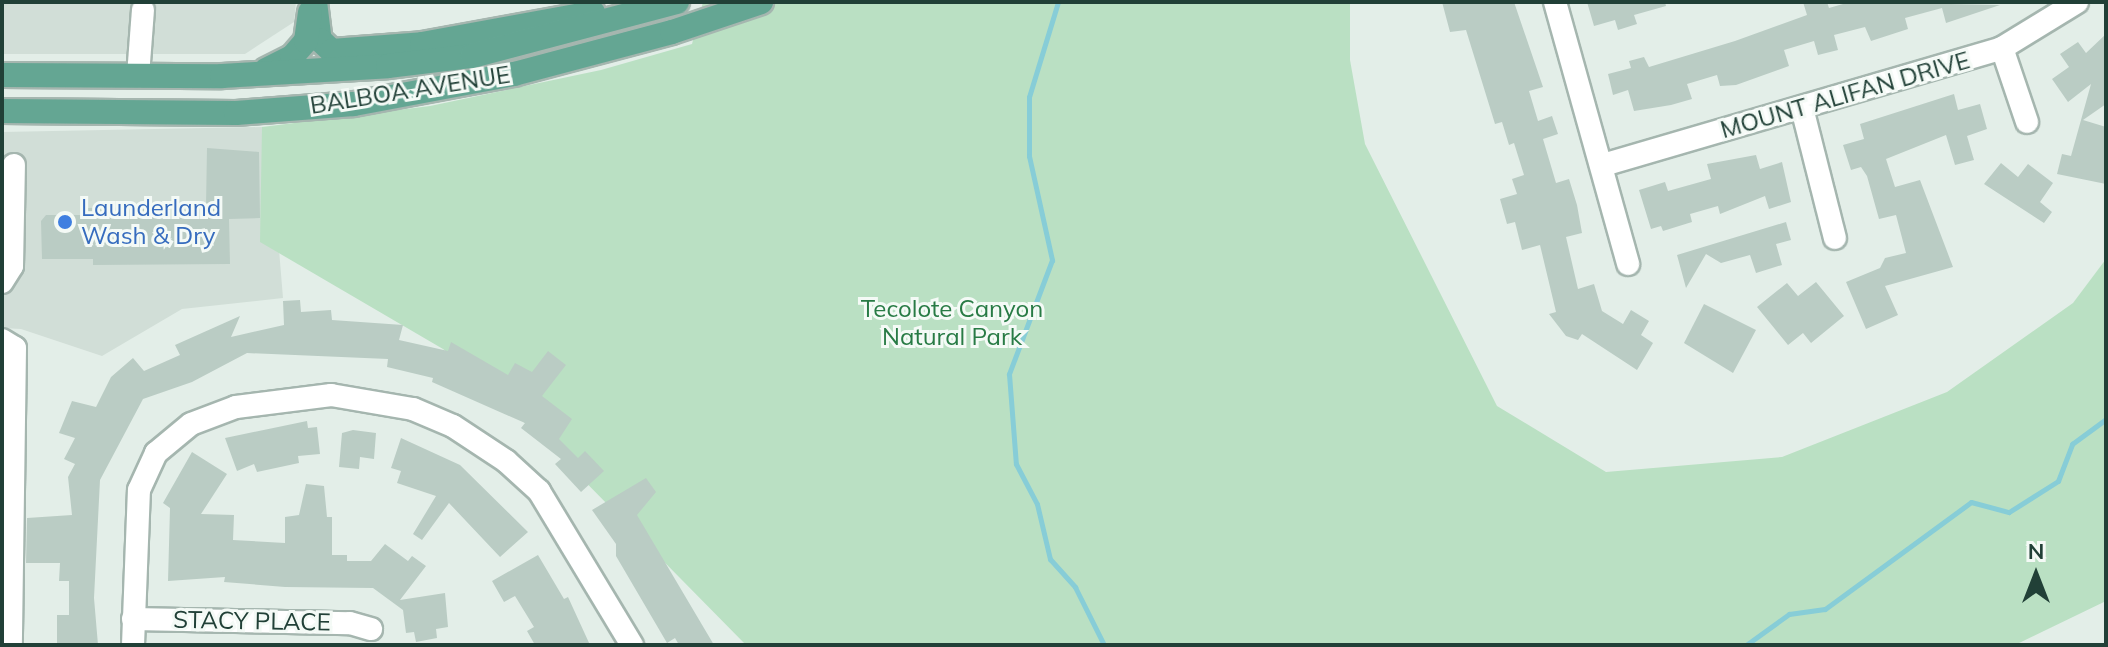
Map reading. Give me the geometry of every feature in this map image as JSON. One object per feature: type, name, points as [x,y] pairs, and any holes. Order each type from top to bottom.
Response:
[{"type":"main road","points":[[314,2],[320,40],[332,51],[422,44],[535,20],[676,2]]},
{"type":"main road","points":[[259,73],[292,57],[306,41],[314,2]]},
{"type":"main road","name":"BALBOA AVENUE","points":[[2,75],[259,73],[472,56],[676,2]]},
{"type":"main road","name":"BALBOA AVENUE","points":[[2,111],[236,113],[354,104],[514,74],[672,32],[761,2]]},
{"type":"street","points":[[1555,2],[1603,165],[1628,264]]},
{"type":"street","name":"MOUNT ALIFAN DRIVE","points":[[1603,165],[2002,48],[2077,2]]},
{"type":"street","points":[[138,76],[143,10]]},
{"type":"street","points":[[2002,48],[2027,122]]},
{"type":"street","points":[[1802,108],[1835,238]]},
{"type":"street","points":[[2,282],[12,266],[14,165]]},
{"type":"street","points":[[2,340],[15,348],[11,645]]},
{"type":"street","points":[[133,645],[139,490],[156,453],[191,424],[236,407],[331,395],[388,403],[453,426],[539,491],[632,645]]},
{"type":"street","name":"STACY PLACE","points":[[133,619],[350,623],[371,629]]},
{"type":"shaded area","points":[[2,2],[296,2],[294,22],[245,54],[2,54]]},
{"type":"shaded area","points":[[262,127],[275,201],[283,298],[182,309],[102,356],[21,329],[2,328],[2,132]]},
{"type":"green space","name":"Tecolote Canyon Natural Park","points":[[703,2],[1350,2],[1350,60],[1365,144],[1497,406],[1606,472],[1782,457],[1947,392],[2073,303],[2106,259],[2106,601],[2015,645],[746,645],[549,445],[443,349],[260,242],[262,127],[430,106],[601,70],[692,44]]},
{"type":"building","points":[[1442,2],[1514,2],[1543,87],[1529,91],[1538,121],[1552,116],[1558,134],[1543,139],[1556,183],[1569,179],[1577,205],[1582,233],[1566,237],[1578,289],[1594,284],[1602,311],[1623,324],[1631,310],[1649,321],[1641,335],[1653,343],[1637,370],[1582,334],[1578,340],[1566,336],[1549,314],[1556,312],[1540,245],[1522,250],[1515,222],[1507,224],[1500,199],[1517,194],[1512,179],[1524,175],[1514,143],[1509,145],[1502,122],[1495,124],[1466,30],[1450,32]]},
{"type":"building","points":[[1587,2],[1665,2],[1666,6],[1634,15],[1637,24],[1618,30],[1615,20],[1594,26]]},
{"type":"building","points":[[1803,2],[1827,2],[1829,8],[1850,2],[2000,5],[1946,23],[1942,8],[1905,18],[1908,29],[1871,41],[1865,27],[1834,35],[1838,50],[1818,55],[1814,41],[1784,50],[1789,66],[1736,85],[1720,86],[1717,75],[1687,84],[1692,99],[1671,105],[1634,111],[1628,90],[1613,95],[1608,74],[1631,68],[1629,61],[1644,57],[1649,67],[1735,41],[1807,15]]},
{"type":"building","points":[[2106,34],[2106,104],[2083,120],[2106,127],[2106,184],[2057,174],[2062,154],[2071,156],[2091,84],[2068,102],[2052,79],[2069,67],[2060,54],[2078,42],[2086,53]]},
{"type":"building","points":[[1954,94],[1958,110],[1980,104],[1987,129],[1967,136],[1974,160],[1955,165],[1946,135],[1886,159],[1895,187],[1920,180],[1953,267],[1885,286],[1898,315],[1866,329],[1846,282],[1880,268],[1885,258],[1906,253],[1896,215],[1879,219],[1867,176],[1861,167],[1851,170],[1843,145],[1864,139],[1860,124]]},
{"type":"building","points":[[207,148],[259,152],[260,218],[229,219],[230,264],[93,265],[93,259],[42,259],[41,221],[46,215],[88,215],[88,208],[206,206]]},
{"type":"building","points":[[1756,155],[1760,169],[1782,162],[1791,202],[1769,209],[1765,196],[1720,214],[1718,206],[1690,214],[1692,222],[1663,231],[1661,226],[1651,229],[1639,190],[1665,182],[1668,191],[1711,179],[1707,164]]},
{"type":"building","points":[[2001,163],[2018,177],[2028,164],[2053,183],[2040,202],[2052,212],[2044,223],[1984,184]]},
{"type":"building","points":[[1786,222],[1791,240],[1776,244],[1782,265],[1756,273],[1750,255],[1721,263],[1706,254],[1686,288],[1677,255]]},
{"type":"building","points":[[1816,282],[1844,316],[1811,343],[1803,333],[1788,345],[1757,307],[1787,283],[1798,296]]},
{"type":"building","points":[[300,300],[301,312],[331,310],[332,320],[403,325],[399,340],[448,351],[451,342],[508,375],[515,363],[532,372],[548,351],[566,365],[542,396],[572,419],[559,439],[578,458],[585,451],[604,471],[581,492],[555,464],[561,459],[521,428],[525,423],[432,382],[433,378],[387,367],[388,359],[247,353],[192,382],[143,399],[100,480],[94,598],[98,645],[57,645],[57,615],[69,615],[69,581],[59,581],[60,563],[26,563],[27,518],[72,515],[68,477],[75,464],[64,459],[75,438],[59,433],[72,401],[96,407],[111,377],[133,358],[144,371],[180,355],[175,345],[240,316],[231,337],[284,325],[283,301]]},
{"type":"building","points":[[1704,304],[1756,330],[1733,373],[1684,343]]},
{"type":"building","points":[[307,421],[308,428],[317,427],[320,454],[298,456],[299,463],[257,472],[254,464],[237,471],[225,438]]},
{"type":"building","points":[[353,430],[376,433],[374,459],[360,457],[359,469],[339,467],[342,433]]},
{"type":"building","points":[[401,438],[460,465],[528,532],[500,557],[449,503],[422,540],[413,534],[436,496],[397,483],[401,471],[391,468]]},
{"type":"building","points":[[192,452],[227,474],[201,514],[234,515],[233,540],[285,543],[285,517],[299,515],[306,484],[324,486],[327,517],[332,517],[332,555],[347,555],[347,561],[371,561],[385,544],[408,561],[412,556],[426,566],[400,600],[445,593],[448,627],[436,629],[437,638],[416,642],[414,632],[406,633],[403,610],[373,588],[285,587],[224,582],[225,577],[168,581],[170,508],[163,503]]},
{"type":"building","points":[[646,478],[656,492],[637,515],[714,645],[679,645],[675,638],[667,643],[616,556],[616,544],[592,510]]},
{"type":"building","points":[[538,555],[564,599],[568,597],[590,645],[535,645],[527,631],[534,627],[515,596],[504,602],[492,581]]},
{"type":"waterway","points":[[1058,2],[1029,97],[1029,156],[1052,260],[1009,374],[1016,464],[1037,504],[1050,559],[1075,587],[1104,645]]},
{"type":"waterway","points":[[1746,645],[1789,614],[1825,609],[1971,502],[2009,512],[2058,481],[2072,444],[2106,419]]},
{"type":"place","name":"Launderland Wash & Dry","points":[[65,222]]}]
